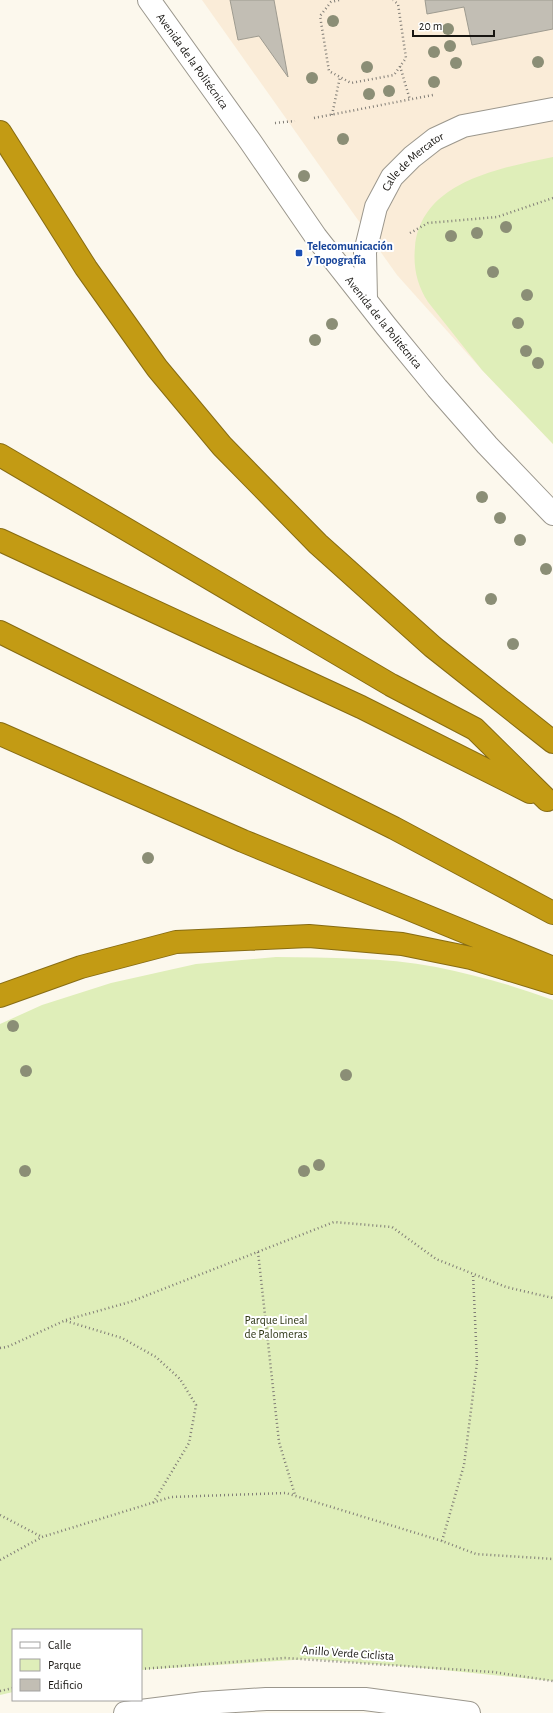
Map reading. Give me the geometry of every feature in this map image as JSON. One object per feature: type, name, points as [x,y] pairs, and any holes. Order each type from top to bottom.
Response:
[{"type":"highway","points":[[0,132],[90,274],[158,368],[222,446],[318,544],[433,647],[553,742]]},
{"type":"highway","points":[[0,455],[391,685],[476,729],[550,801]]},
{"type":"highway","points":[[0,540],[361,707],[550,801]]},
{"type":"highway","points":[[0,632],[394,828],[553,913]]},
{"type":"highway","points":[[0,734],[243,841],[553,968]]},
{"type":"highway","points":[[0,996],[82,967],[176,942],[309,936],[402,944],[471,958],[553,983]]},
{"type":"street","name":"Avenida de la Politécnica","points":[[149,0],[250,141],[316,238],[437,388],[487,445],[553,514]]},
{"type":"street","name":"Calle de Mercator","points":[[366,299],[365,252],[376,207],[392,177],[412,157],[435,139],[463,126],[553,109]]},
{"type":"street","points":[[125,1713],[204,1703],[272,1706],[365,1699],[469,1713]]},
{"type":"path","points":[[339,0],[331,2],[320,16],[329,71],[351,83],[394,75],[406,58],[398,4],[393,0]]},
{"type":"path","points":[[400,66],[410,100]]},
{"type":"path","points":[[332,115],[340,77]]},
{"type":"path","points":[[314,118],[433,96]]},
{"type":"path","points":[[275,123],[295,121]]},
{"type":"path","points":[[410,233],[428,223],[498,217],[553,198]]},
{"type":"path","points":[[0,1348],[7,1347],[66,1320],[130,1302],[334,1222],[392,1227],[436,1259],[506,1287],[553,1298]]},
{"type":"path","points":[[258,1252],[279,1442],[296,1496]]},
{"type":"path","points":[[442,1541],[464,1465],[477,1363],[473,1274]]},
{"type":"path","points":[[66,1320],[122,1338],[156,1357],[180,1379],[196,1405],[188,1442],[152,1503]]},
{"type":"path","points":[[0,1560],[42,1537],[171,1497],[286,1493],[442,1541],[476,1554],[553,1559]]},
{"type":"path","points":[[0,1515],[42,1537]]},
{"type":"path","name":"Anillo Verde Ciclista","points":[[142,1669],[285,1658],[492,1672],[553,1681]]},
{"type":"path","points":[[0,1691],[12,1688]]},
{"type":"shaded area","points":[[202,0],[553,0],[553,444],[482,370],[397,275]]},
{"type":"green space","points":[[553,157],[553,444],[482,370],[428,302],[421,289],[415,269],[415,247],[421,225],[432,207],[448,192],[467,181],[488,173],[510,166]]},
{"type":"green space","name":"Parque Lineal de Palomeras","points":[[276,957],[397,961],[436,967],[481,977],[553,1000],[553,1681],[413,1667],[309,1659],[142,1670],[142,1629],[12,1629],[12,1692],[0,1695],[0,1024],[42,1005],[111,983],[196,964]]},
{"type":"building","points":[[230,0],[274,0],[288,77],[259,36],[238,40]]},
{"type":"building","points":[[425,0],[553,0],[553,29],[472,45],[464,7],[427,14]]},
{"type":"place","name":"Telecomunicación y Topografía","points":[[299,253]]}]
